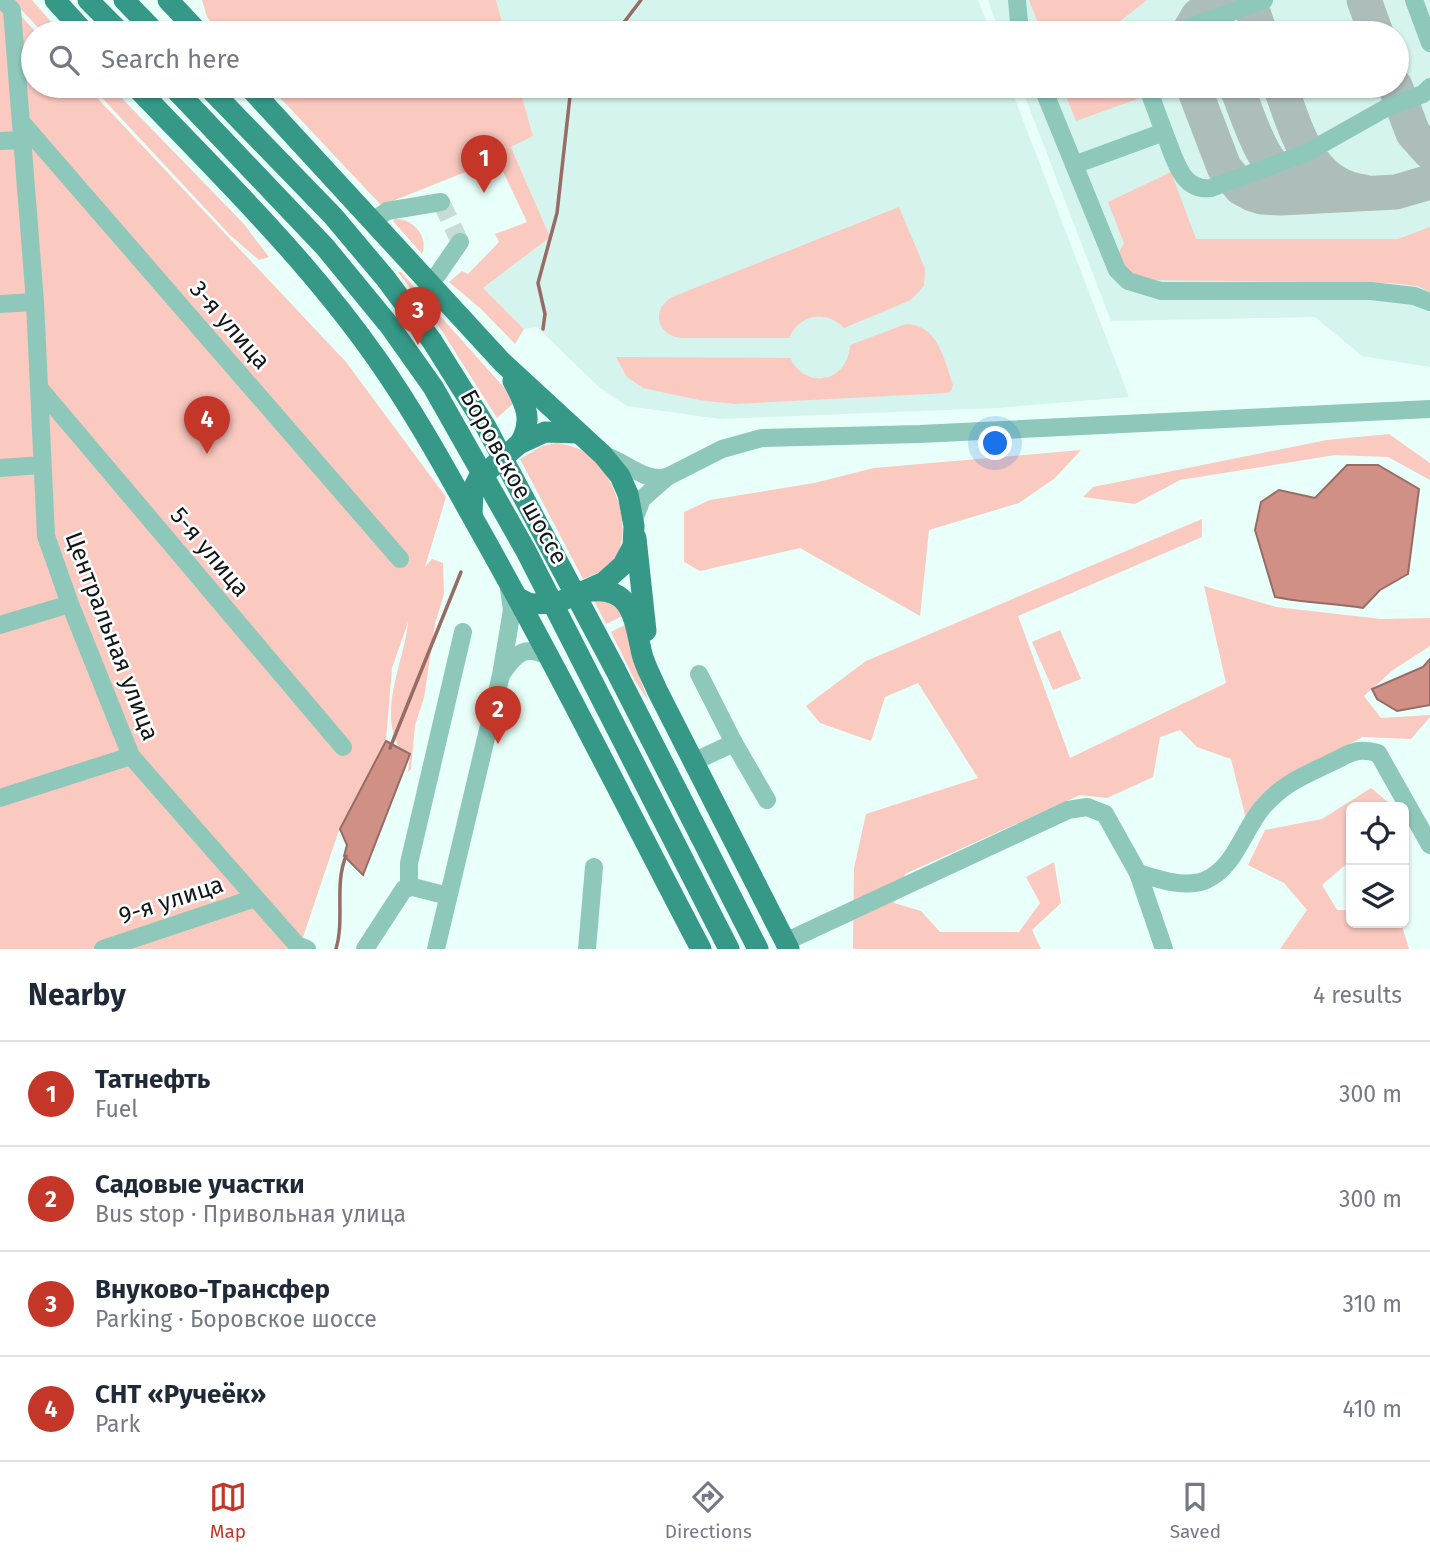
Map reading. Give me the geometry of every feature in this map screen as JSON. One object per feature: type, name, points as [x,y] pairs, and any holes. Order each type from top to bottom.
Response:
[{"type":"main road","points":[[55,0],[74,21]]},
{"type":"main road","points":[[88,0],[109,21]]},
{"type":"main road","points":[[124,0],[144,21]]},
{"type":"main road","points":[[171,1],[188,21]]},
{"type":"main road","points":[[146,98],[306,267],[342,312],[421,425],[518,598],[701,949]]},
{"type":"main road","name":"Боровское шоссе","points":[[184,98],[340,264],[389,325],[433,387],[533,563],[729,949]]},
{"type":"main road","name":"Боровское шоссе","points":[[219,98],[341,225],[408,308],[451,369],[552,547],[758,949]]},
{"type":"main road","points":[[259,98],[504,364],[603,455],[623,481],[639,555],[652,676]]},
{"type":"main road","points":[[504,364],[527,410],[527,427],[520,443]]},
{"type":"main road","points":[[472,517],[473,489],[478,478],[520,443],[545,432],[562,430],[578,433]]},
{"type":"main road","points":[[518,598],[534,605],[557,603],[613,576],[623,565],[633,546],[634,524]]},
{"type":"main road","points":[[580,593],[608,591],[623,599],[633,614],[643,658],[787,945]]},
{"type":"street","name":"Центральная улица","points":[[3,0],[12,10],[6,26],[22,132],[35,302],[46,536],[70,604],[131,756],[300,948]]},
{"type":"street","points":[[1017,0],[1019,21]]},
{"type":"street","points":[[1207,21],[1264,0]]},
{"type":"street","points":[[1414,0],[1430,43]]},
{"type":"street","points":[[1151,98],[1183,177],[1188,183],[1199,188],[1211,188],[1306,153],[1386,108],[1423,94],[1430,87]]},
{"type":"street","points":[[1047,98],[1116,270],[1128,281],[1161,291],[1371,291],[1413,296],[1430,302]]},
{"type":"street","points":[[0,141],[22,132]]},
{"type":"street","name":"3-я улица","points":[[22,132],[400,559]]},
{"type":"street","points":[[1074,165],[1164,132]]},
{"type":"street","points":[[373,221],[387,211],[441,202]]},
{"type":"street","points":[[428,283],[438,274],[460,242]]},
{"type":"street","points":[[0,304],[35,302]]},
{"type":"street","name":"5-я улица","points":[[40,389],[343,747]]},
{"type":"street","points":[[634,524],[642,499],[667,477],[722,449],[772,437],[920,434],[1430,410]]},
{"type":"street","points":[[603,455],[627,464],[648,478],[667,477]]},
{"type":"street","points":[[0,468],[41,466]]},
{"type":"street","points":[[436,949],[500,675],[512,602],[502,569]]},
{"type":"street","points":[[500,675],[528,617],[557,603]]},
{"type":"street","points":[[0,625],[70,604]]},
{"type":"street","points":[[409,887],[409,863],[463,632]]},
{"type":"street","points":[[500,675],[512,658],[521,652],[539,652],[549,657]]},
{"type":"street","points":[[699,674],[767,800]]},
{"type":"street","points":[[694,762],[734,743]]},
{"type":"street","points":[[1138,873],[1167,881],[1187,883],[1205,880],[1224,868],[1260,811],[1283,786],[1360,748],[1378,753],[1430,845]]},
{"type":"street","points":[[0,798],[131,756]]},
{"type":"street","points":[[787,945],[1068,810],[1087,807],[1105,814],[1138,873],[1164,949]]},
{"type":"street","points":[[587,949],[594,867]]},
{"type":"street","points":[[365,949],[404,889],[409,887],[448,896]]},
{"type":"street","name":"9-я улица","points":[[103,949],[255,898]]},
{"type":"shaded area","points":[[0,0],[6,0],[26,21],[21,21],[21,98],[97,98],[346,362],[446,497],[425,567],[432,559],[443,563],[444,594],[435,624],[424,698],[415,725],[411,769],[408,772],[410,754],[400,749],[391,718],[394,686],[408,622],[392,668],[386,740],[339,830],[299,949],[0,949]]},
{"type":"shaded area","points":[[15,0],[32,0],[50,21],[32,21]]},
{"type":"shaded area","points":[[202,0],[496,0],[502,21],[210,21]]},
{"type":"shaded area","points":[[496,0],[978,0],[986,21],[502,21]]},
{"type":"shaded area","points":[[988,0],[1430,0],[1430,367],[1362,356],[1315,317],[1111,321],[1026,98],[1409,98],[1409,21],[996,21]]},
{"type":"shaded area","points":[[1029,0],[1147,0],[1120,21],[1037,21]]},
{"type":"shaded area","points":[[102,98],[122,98],[243,223],[269,257],[259,260],[230,235]]},
{"type":"shaded area","points":[[280,98],[522,98],[533,136],[511,147],[550,237],[483,288],[524,329],[515,344],[481,309],[449,282],[462,271],[468,274],[499,242],[495,234],[527,222],[498,161],[380,204]]},
{"type":"shaded area","points":[[522,98],[1015,98],[1129,397],[996,408],[720,419],[627,406],[599,387],[537,327],[524,329],[483,288],[550,237],[511,146],[533,136]]},
{"type":"shaded area","points":[[1067,98],[1140,98],[1076,121]]},
{"type":"shaded area","points":[[1171,172],[1196,239],[1398,239],[1430,227],[1430,292],[1417,286],[1391,283],[1147,280],[1133,274],[1116,258],[1124,243],[1108,202]]},
{"type":"shaded area","points":[[899,207],[925,269],[924,286],[911,300],[844,328],[821,316],[806,319],[793,330],[789,338],[680,338],[672,336],[661,327],[661,308],[672,297]]},
{"type":"shaded area","points":[[395,219],[408,222],[418,230],[423,241],[422,254],[393,221]]},
{"type":"shaded area","points":[[398,272],[401,272],[516,401],[497,418],[440,328]]},
{"type":"shaded area","points":[[906,324],[926,330],[933,337],[943,355],[953,385],[951,391],[735,404],[699,400],[643,388],[627,377],[616,357],[790,358],[806,375],[825,378],[842,367],[848,358],[850,345]]},
{"type":"shaded area","points":[[1389,434],[1430,463],[1430,480],[1388,457],[1335,455],[1180,480],[1135,504],[1083,497],[1093,487],[1327,440]]},
{"type":"shaded area","points":[[557,443],[576,448],[592,457],[609,480],[620,508],[622,538],[619,551],[609,566],[583,579],[520,459],[542,446]]},
{"type":"shaded area","points":[[1081,450],[1055,478],[1019,503],[929,530],[920,616],[800,548],[700,571],[684,562],[684,512],[710,500],[814,483],[874,468]]},
{"type":"shaded area","points":[[1347,465],[1378,465],[1419,489],[1408,574],[1380,590],[1363,608],[1275,597],[1255,530],[1261,502],[1279,490],[1315,498]]},
{"type":"shaded area","points":[[1202,519],[1202,537],[1018,616],[1070,758],[1226,683],[1204,586],[1276,607],[1381,619],[1430,618],[1430,646],[1393,670],[1364,696],[1381,718],[1430,717],[1411,739],[1362,737],[1270,789],[1246,819],[1231,759],[1197,747],[1180,730],[1160,737],[1153,777],[1107,798],[1080,795],[905,874],[894,903],[921,911],[940,932],[1019,932],[1040,903],[1026,877],[1054,862],[1061,903],[1032,930],[1041,949],[853,949],[854,868],[866,814],[978,778],[918,683],[885,697],[871,741],[820,723],[806,706],[866,661]]},
{"type":"shaded area","points":[[605,597],[627,614],[606,624],[593,599]]},
{"type":"shaded area","points":[[627,624],[635,665],[649,702],[635,681],[611,632]]},
{"type":"shaded area","points":[[1060,630],[1081,679],[1053,690],[1032,642]]},
{"type":"shaded area","points":[[1430,659],[1430,705],[1397,711],[1377,699],[1372,689],[1423,667]]},
{"type":"shaded area","points":[[386,741],[410,754],[363,875],[344,856],[347,845],[340,829]]},
{"type":"shaded area","points":[[1371,788],[1388,802],[1349,802]]},
{"type":"shaded area","points":[[1346,804],[1346,864],[1322,885],[1337,910],[1346,910],[1346,928],[1403,928],[1409,949],[1280,949],[1307,910],[1284,883],[1248,865],[1265,830],[1322,819]]},
{"type":"waterway","points":[[625,21],[641,0]]},
{"type":"waterway","points":[[543,329],[545,314],[538,283],[557,213],[570,98]]},
{"type":"waterway","points":[[390,748],[461,572]]},
{"type":"waterway","points":[[336,949],[340,926],[342,867],[346,856]]},
{"type":"taxiway","points":[[1195,21],[1219,0]]},
{"type":"taxiway","points":[[1253,0],[1252,9],[1256,21]]},
{"type":"taxiway","points":[[1364,0],[1372,21]]},
{"type":"taxiway","points":[[1198,98],[1224,167],[1241,188],[1252,194],[1281,198],[1396,192],[1430,182]]},
{"type":"taxiway","points":[[1241,98],[1267,158],[1288,181],[1302,190]]},
{"type":"taxiway","points":[[1284,98],[1299,137],[1317,167],[1330,179],[1345,187],[1364,192]]},
{"type":"taxiway","points":[[1400,98],[1413,133],[1430,152]]},
{"type":"tunnel","points":[[441,202],[460,242]]},
{"type":"place","name":"Татнефть","points":[[484,193]]},
{"type":"place","name":"Внуково-Трансфер","points":[[418,345]]},
{"type":"place","name":"СНТ «Ручеёк»","points":[[207,454]]},
{"type":"place","name":"Садовые участки","points":[[498,744]]}]
